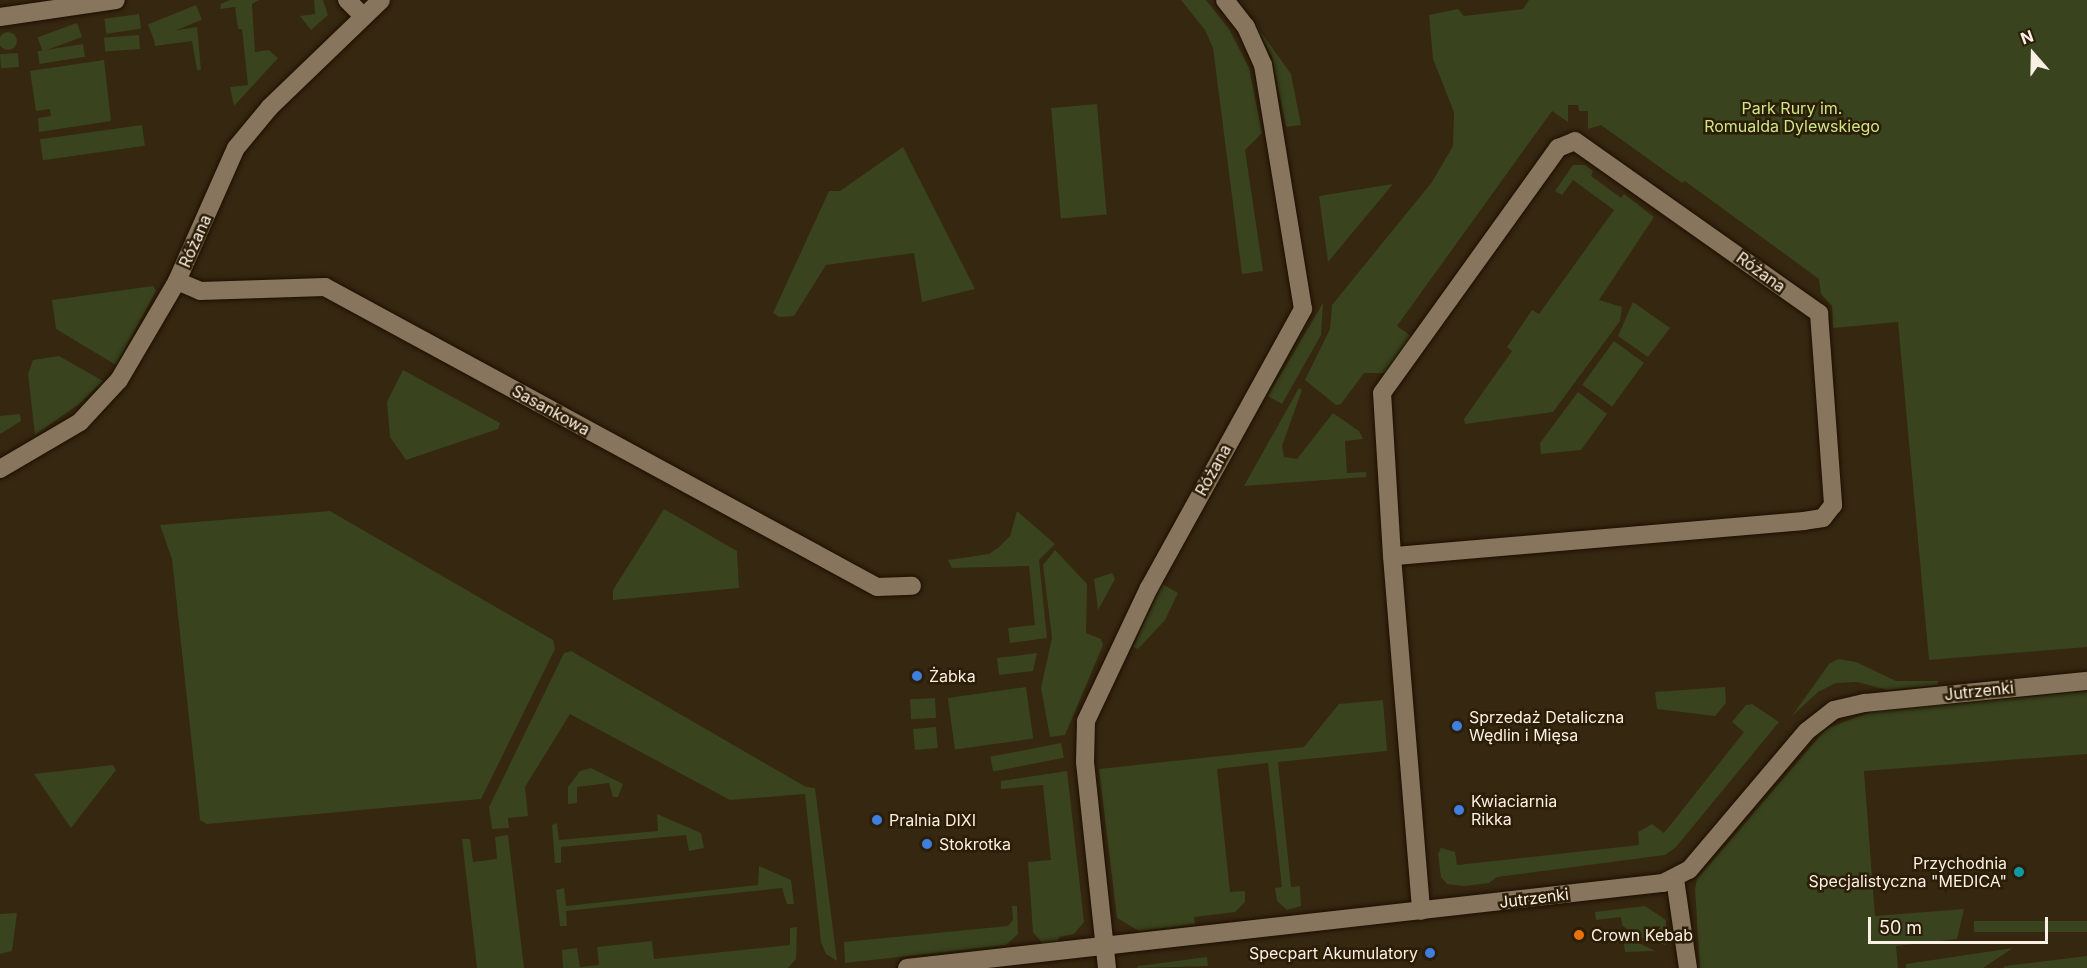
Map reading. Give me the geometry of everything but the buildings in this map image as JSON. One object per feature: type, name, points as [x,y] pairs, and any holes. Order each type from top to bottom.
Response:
[{"type":"street","points":[[0,17],[116,0]]},
{"type":"street","points":[[347,0],[362,15]]},
{"type":"street","name":"Różana","points":[[0,469],[80,422],[119,380],[177,281],[236,148],[362,15],[381,0]]},
{"type":"street","name":"Różana","points":[[1107,968],[1085,762],[1086,721],[1149,588],[1303,309],[1274,113],[1263,65],[1246,27],[1225,0]]},
{"type":"street","name":"Różana","points":[[1392,556],[1823,518],[1833,505],[1819,313],[1583,145],[1566,142],[1558,148],[1382,393],[1392,556],[1421,911]]},
{"type":"street","name":"Sasankowa","points":[[177,281],[200,291],[325,287],[877,587],[912,586]]},
{"type":"street","name":"Jutrzenki","points":[[907,968],[1421,911],[1675,879],[1702,856],[1807,731],[1834,710],[1865,703],[2087,681]]},
{"type":"street","points":[[1675,879],[1688,968]]},
{"type":"green space","points":[[230,0],[259,0],[252,4],[255,52],[269,50],[278,58],[234,106],[230,87],[248,85],[242,29],[238,29],[235,7],[220,9],[221,4]]},
{"type":"green space","points":[[314,0],[323,0],[328,15],[311,30],[300,16],[315,14]]},
{"type":"green space","points":[[1181,0],[1206,0],[1229,29],[1249,68],[1262,133],[1245,150],[1263,271],[1242,274],[1213,48],[1205,30]]},
{"type":"green space","name":"Park Rury im. Romualda Dylewskiego","points":[[1529,0],[2087,0],[2087,647],[1929,660],[1898,322],[1833,328],[1832,306],[1821,294],[1819,279],[1685,181],[1682,183],[1601,125],[1588,129],[1588,111],[1579,111],[1578,105],[1568,105],[1568,122],[1552,111],[1397,326],[1412,337],[1385,373],[1364,373],[1341,404],[1336,405],[1305,380],[1330,329],[1332,305],[1432,182],[1453,146],[1454,112],[1433,59],[1429,15],[1458,9],[1464,16],[1523,9]]},
{"type":"green space","points":[[196,5],[202,20],[154,39],[148,24]]},
{"type":"green space","points":[[139,14],[141,29],[106,34],[104,19]]},
{"type":"green space","points":[[1253,21],[1291,74],[1301,125],[1286,127],[1272,56]]},
{"type":"green space","points":[[77,23],[82,37],[43,51],[38,37]]},
{"type":"green space","points":[[197,27],[201,70],[197,70],[192,41],[155,46],[153,34]]},
{"type":"green space","points":[[8,32],[14,35],[17,41],[14,47],[8,50],[2,47],[-1,41],[2,35]]},
{"type":"green space","points":[[139,35],[140,49],[105,51],[104,37]]},
{"type":"green space","points":[[83,44],[85,57],[40,64],[38,51]]},
{"type":"green space","points":[[18,53],[19,67],[1,68],[0,54]]},
{"type":"green space","points":[[104,60],[111,121],[39,132],[38,118],[51,116],[50,109],[36,111],[30,71]]},
{"type":"green space","points":[[1097,104],[1107,215],[1061,219],[1051,108]]},
{"type":"green space","points":[[142,125],[145,146],[43,160],[40,139]]},
{"type":"green space","points":[[903,147],[975,289],[922,302],[914,253],[826,265],[794,316],[779,317],[773,313],[829,191],[840,191]]},
{"type":"green space","points":[[1573,165],[1585,165],[1593,171],[1591,176],[1621,198],[1624,194],[1654,217],[1599,300],[1622,307],[1620,321],[1553,412],[1465,424],[1464,419],[1512,351],[1507,347],[1532,310],[1539,314],[1614,210],[1573,180],[1562,195],[1555,191]]},
{"type":"green space","points":[[1393,184],[1328,262],[1319,196]]},
{"type":"green space","points":[[153,286],[156,291],[116,365],[56,329],[52,300]]},
{"type":"green space","points":[[1633,302],[1670,328],[1648,357],[1618,336]]},
{"type":"green space","points":[[1323,303],[1321,335],[1282,404],[1268,396]]},
{"type":"green space","points":[[1614,341],[1644,363],[1612,406],[1582,385]]},
{"type":"green space","points":[[59,356],[103,381],[79,404],[35,435],[28,374],[33,360]]},
{"type":"green space","points":[[403,370],[500,423],[498,429],[406,460],[390,437],[387,402]]},
{"type":"green space","points":[[1299,388],[1302,390],[1282,446],[1284,457],[1297,459],[1333,413],[1359,431],[1363,439],[1345,441],[1347,473],[1366,472],[1366,477],[1244,486]]},
{"type":"green space","points":[[1578,392],[1607,414],[1581,450],[1541,454],[1540,443]]},
{"type":"green space","points":[[20,414],[21,421],[0,434],[0,416]]},
{"type":"green space","points":[[664,509],[737,551],[739,588],[613,600],[613,590]]},
{"type":"green space","points":[[330,511],[553,640],[555,649],[481,799],[207,824],[200,820],[172,559],[160,525]]},
{"type":"green space","points":[[1017,511],[1055,544],[1039,560],[1047,638],[1010,643],[1008,628],[1035,625],[1029,566],[952,568],[948,560],[989,554],[999,547],[1010,536]]},
{"type":"green space","points":[[1055,550],[1087,584],[1086,633],[1101,639],[1103,645],[1065,735],[1050,737],[1041,688],[1052,638],[1043,565]]},
{"type":"green space","points":[[1112,573],[1115,579],[1098,610],[1094,579]]},
{"type":"green space","points":[[1162,584],[1178,593],[1165,620],[1138,649],[1133,647]]},
{"type":"green space","points":[[571,651],[806,787],[815,788],[837,961],[826,954],[821,942],[805,794],[730,800],[570,714],[525,787],[528,816],[508,818],[509,828],[492,829],[489,807],[564,653]]},
{"type":"green space","points":[[1037,653],[1033,671],[999,675],[997,658]]},
{"type":"green space","points":[[1838,659],[1856,662],[1896,681],[1938,681],[1938,685],[1888,690],[1857,682],[1836,683],[1818,692],[1792,716],[1829,664]]},
{"type":"green space","points":[[1026,687],[1033,738],[955,749],[948,698]]},
{"type":"green space","points":[[1725,687],[1726,703],[1715,716],[1657,709],[1655,692]]},
{"type":"green space","points":[[2087,691],[2087,754],[1864,771],[1875,916],[1964,909],[1957,939],[1896,946],[1898,968],[1700,968],[1695,889],[1697,879],[1826,729],[1873,711]]},
{"type":"green space","points":[[935,698],[936,718],[911,719],[910,699]]},
{"type":"green space","points":[[1383,700],[1387,751],[1278,762],[1291,887],[1300,886],[1301,906],[1287,910],[1277,901],[1275,888],[1282,887],[1268,763],[1217,769],[1230,892],[1245,891],[1245,902],[1235,912],[1194,917],[1195,924],[1139,931],[1117,918],[1099,769],[1304,747],[1339,704]]},
{"type":"green space","points":[[1752,704],[1779,722],[1676,847],[1665,855],[1497,877],[1489,883],[1464,886],[1447,884],[1441,877],[1438,854],[1441,848],[1455,852],[1457,865],[1639,845],[1638,832],[1652,824],[1664,833],[1744,732],[1732,722],[1746,705]]},
{"type":"green space","points":[[936,727],[938,748],[915,750],[913,729]]},
{"type":"green space","points":[[1061,743],[1064,758],[993,771],[990,757]]},
{"type":"green space","points":[[113,765],[116,770],[71,828],[34,774]]},
{"type":"green space","points":[[591,768],[623,784],[618,797],[613,797],[609,783],[577,787],[577,803],[568,804],[568,787],[580,771]]},
{"type":"green space","points":[[1067,771],[1084,922],[1074,934],[1059,937],[1058,943],[1042,943],[1033,932],[1028,862],[1051,860],[1043,785],[1001,789],[1001,781]]},
{"type":"green space","points":[[657,814],[701,833],[704,848],[689,851],[686,835],[561,847],[561,863],[555,863],[552,825],[557,823],[559,840],[658,831]]},
{"type":"green space","points":[[508,835],[524,968],[477,968],[462,839],[470,839],[473,862],[497,859],[495,837]]},
{"type":"green space","points":[[759,866],[791,880],[794,904],[787,904],[782,888],[566,911],[567,926],[560,926],[556,890],[564,888],[566,906],[758,885]]},
{"type":"green space","points":[[1012,906],[1017,906],[1018,934],[1006,945],[845,963],[844,942],[1008,926],[1013,920]]},
{"type":"green space","points":[[1645,906],[1666,920],[1666,945],[1637,937],[1622,925],[1621,917],[1596,920],[1595,912]]},
{"type":"green space","points":[[17,913],[12,951],[0,954],[0,914]]},
{"type":"green space","points":[[1974,921],[2087,921],[2087,932],[1974,932]]},
{"type":"green space","points":[[797,927],[796,959],[788,968],[563,968],[562,950],[577,948],[580,967],[599,965],[597,947],[652,941],[654,959],[790,945],[790,928]]},
{"type":"green space","points":[[1622,931],[1635,941],[1655,951],[1625,952]]},
{"type":"green space","points":[[2013,948],[1983,968],[1906,968],[1906,964]]},
{"type":"green space","points":[[2087,956],[2087,968],[2003,968],[2005,966]]},
{"type":"green space","points":[[1207,957],[1208,966],[1137,968],[1138,966]]},
{"type":"place","name":"Żabka","points":[[917,676]]},
{"type":"place","name":"Sprzedaż Detaliczna Wędlin i Mięsa","points":[[1457,726]]},
{"type":"place","name":"Kwiaciarnia Rikka","points":[[1459,810]]},
{"type":"place","name":"Pralnia DIXI","points":[[877,820]]},
{"type":"place","name":"Stokrotka","points":[[927,844]]},
{"type":"place","name":"Przychodnia Specjalistyczna \"MEDICA\"","points":[[2019,872]]},
{"type":"place","name":"Crown Kebab","points":[[1579,935]]},
{"type":"place","name":"Specpart Akumulatory","points":[[1430,953]]}]
